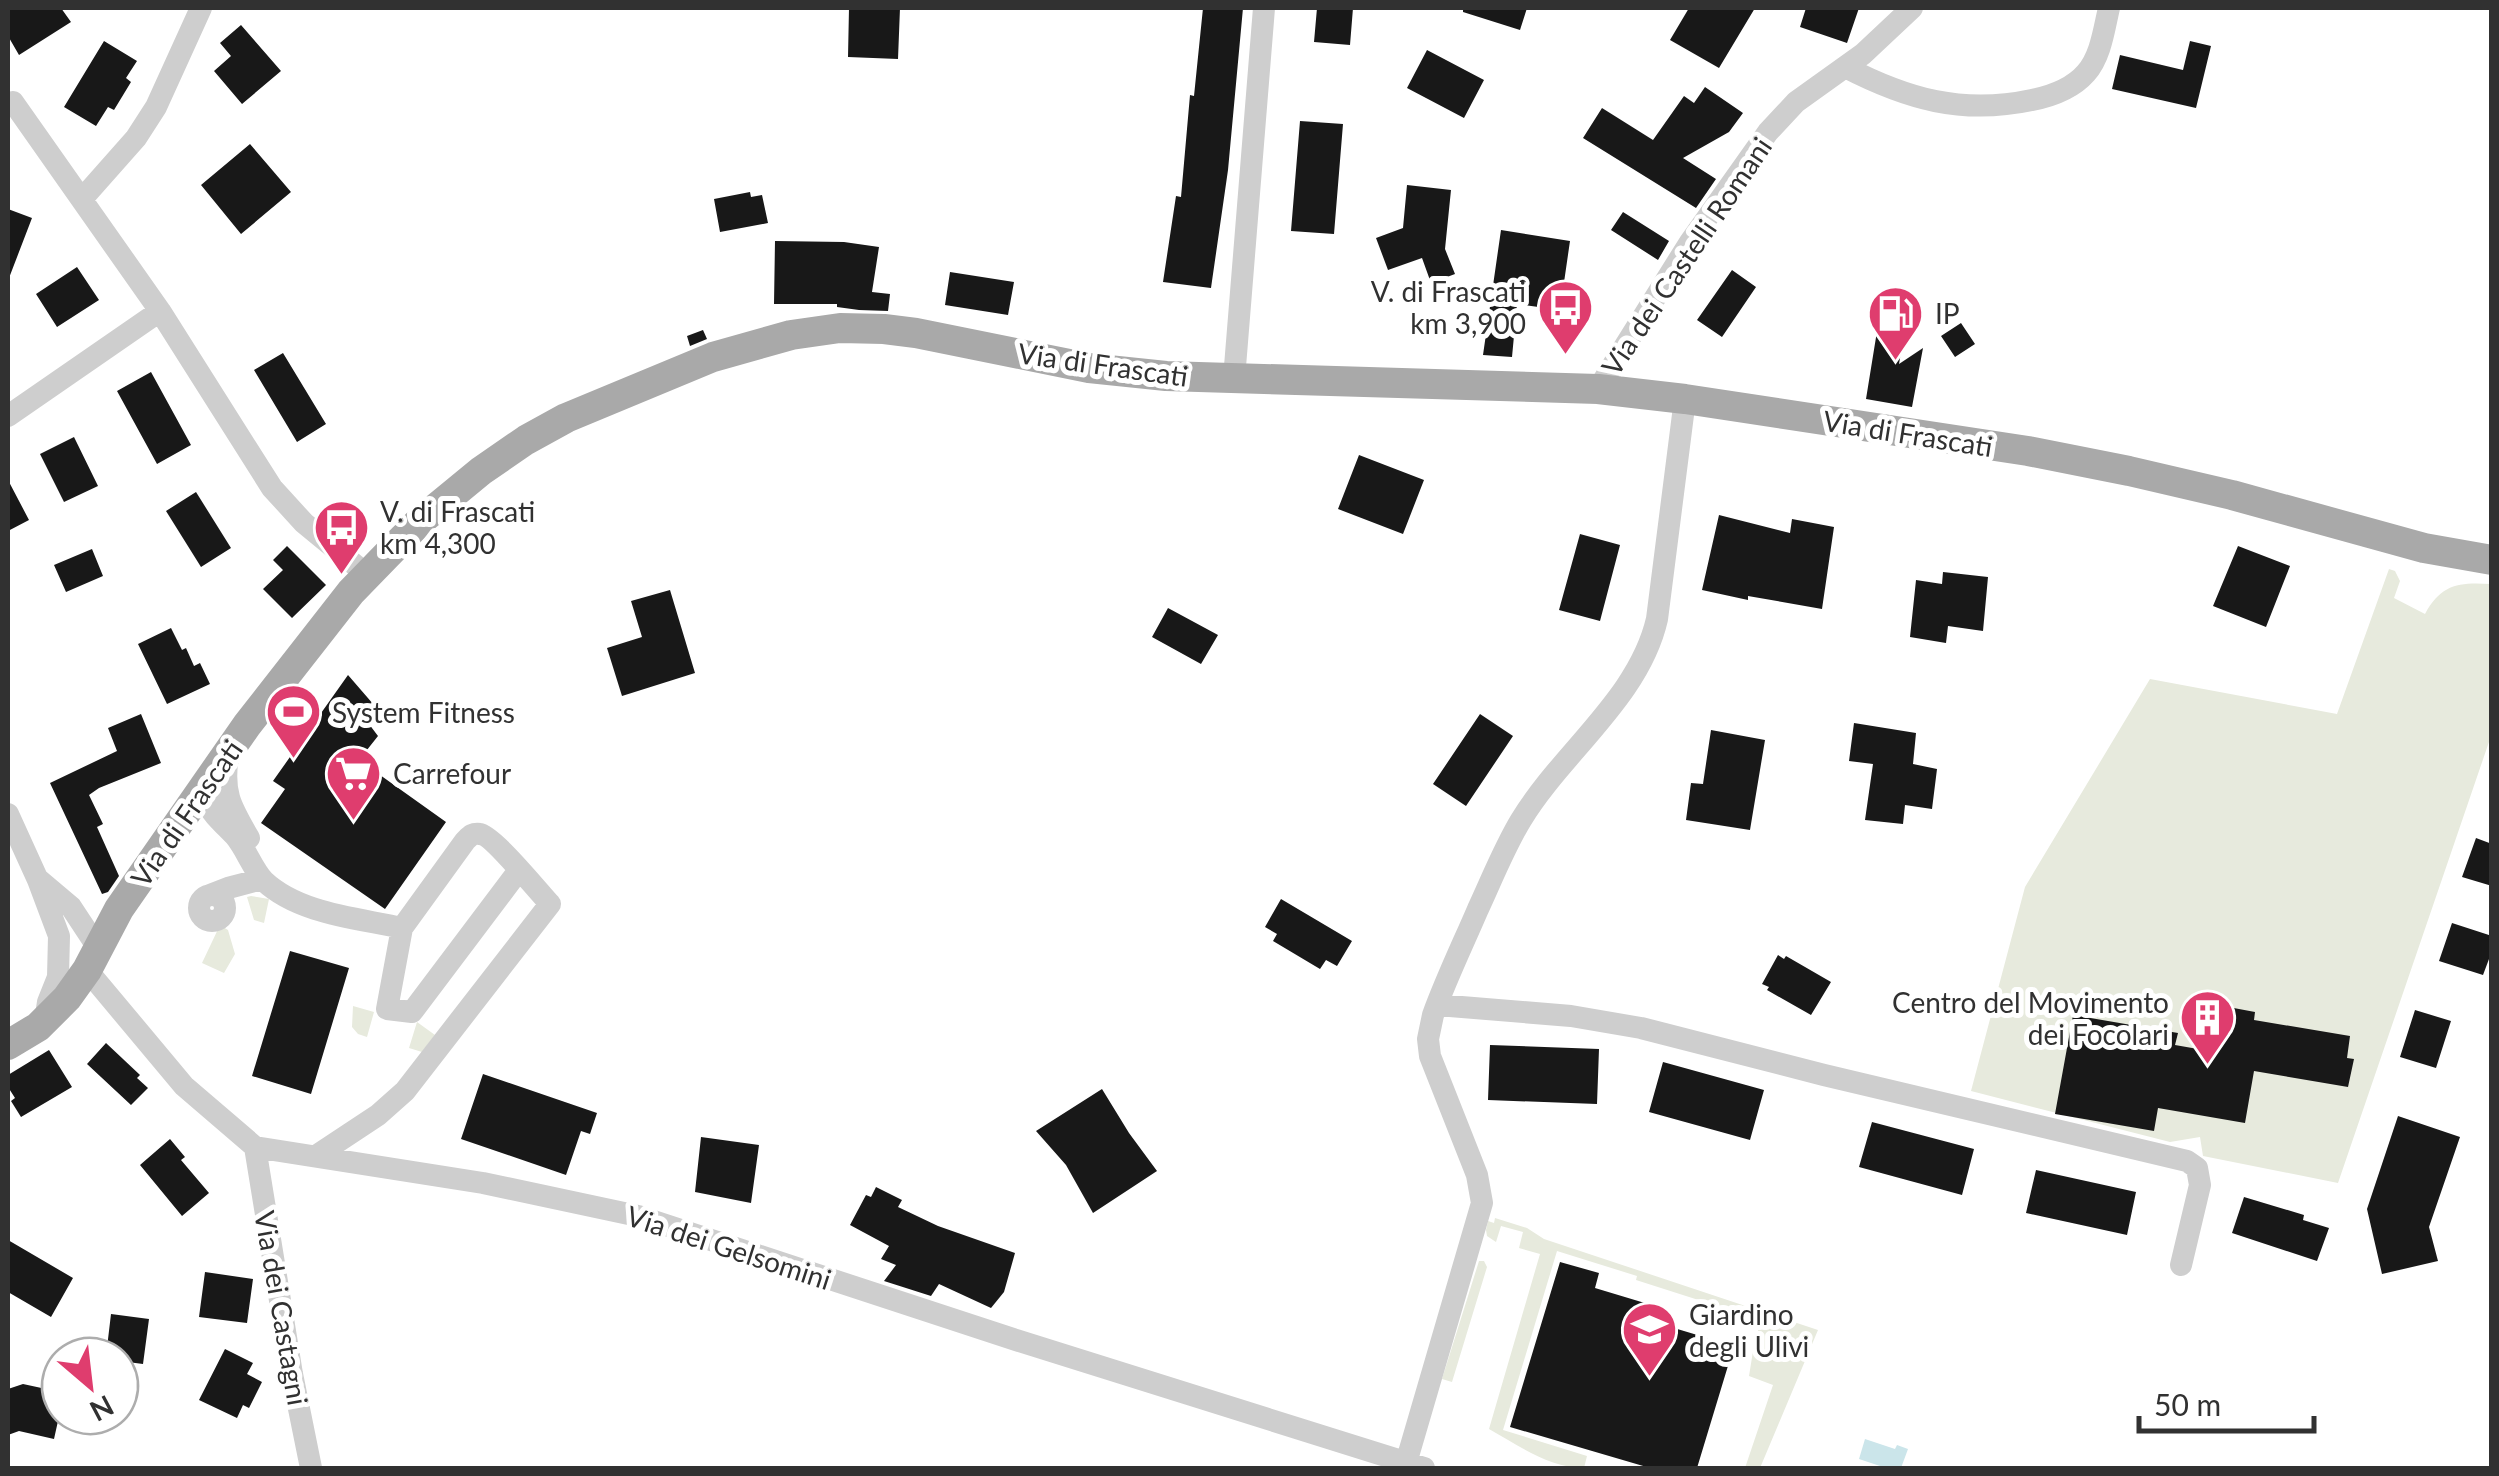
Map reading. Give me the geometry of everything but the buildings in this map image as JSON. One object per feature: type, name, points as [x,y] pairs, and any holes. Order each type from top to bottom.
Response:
[{"type":"main road","name":"Via di Frascati","points":[[8,1046],[45,1022],[228,752],[366,574],[399,541],[449,496],[548,427],[713,357],[779,337],[830,329],[884,329],[1089,368],[1166,376],[1598,389],[1685,399],[2028,451],[2129,471],[2442,552],[2492,560]]},
{"type":"street","points":[[82,199],[147,122],[166,89],[201,8]]},
{"type":"street","points":[[1234,380],[1264,8]]},
{"type":"street","name":"Via dei Castelli Romani","points":[[1598,389],[1754,148],[1796,102],[1886,34],[1912,8]]},
{"type":"street","points":[[1845,66],[1892,90],[1929,100],[1975,107],[2018,103],[2068,88],[2088,72],[2099,49],[2109,8]]},
{"type":"street","points":[[12,102],[160,310],[272,488],[304,523],[366,574]]},
{"type":"street","points":[[8,416],[160,310]]},
{"type":"street","points":[[1415,1466],[1482,1203],[1477,1176],[1436,1074],[1428,1039],[1437,1005],[1521,820],[1625,688],[1647,650],[1657,620],[1685,399]]},
{"type":"street","points":[[228,752],[228,798],[258,856],[262,879]]},
{"type":"street","points":[[205,785],[208,807],[214,816],[237,838],[262,879],[282,894],[312,907],[402,928]]},
{"type":"street","points":[[8,814],[59,936],[79,972],[184,1086],[256,1147]]},
{"type":"street","points":[[316,1156],[378,1115],[405,1091],[550,904],[519,870],[488,837],[473,834],[402,928],[388,1009],[412,1012],[519,870]]},
{"type":"street","points":[[217,904],[228,888],[262,879]]},
{"type":"street","points":[[38,880],[72,907],[120,909]]},
{"type":"street","points":[[72,907],[79,972]]},
{"type":"street","points":[[1437,1005],[1571,1016],[1640,1028],[2187,1161],[2197,1168],[2200,1186],[2181,1265]]},
{"type":"street","name":"Via dei Gelsomini","points":[[256,1147],[482,1183],[638,1216],[1415,1466]]},
{"type":"street","name":"Via dei Castagni","points":[[256,1147],[311,1468]]},
{"type":"shaded area","points":[[2389,569],[2395,571],[2400,581],[2394,598],[2425,614],[2438,596],[2452,587],[2491,584],[2491,736],[2338,1183],[2203,1156],[2200,1137],[2170,1142],[1971,1091],[2025,887],[2150,679],[2337,714]]},
{"type":"shaded area","points":[[247,897],[269,899],[264,923],[254,920]]},
{"type":"shaded area","points":[[220,925],[228,930],[235,954],[224,973],[202,963]]},
{"type":"shaded area","points":[[353,1006],[374,1012],[367,1037],[352,1027]]},
{"type":"shaded area","points":[[417,1022],[435,1035],[422,1052],[409,1048]]},
{"type":"shaded area","points":[[1495,1218],[1527,1228],[1544,1239],[1818,1330],[1760,1468],[1745,1468],[1773,1385],[1749,1376],[1761,1320],[1557,1251],[1503,1430],[1587,1456],[1584,1468],[1546,1460],[1489,1429],[1540,1254],[1519,1248],[1523,1232],[1501,1226],[1496,1242],[1487,1236],[1488,1221],[1494,1223]]},
{"type":"shaded area","points":[[1479,1261],[1487,1267],[1452,1382],[1442,1379]]},
{"type":"water","points":[[1865,1439],[1908,1449],[1901,1468],[1886,1468],[1859,1459]]},
{"type":"place","name":"V. di Frascati km 3,900","points":[[1565,356]]},
{"type":"place","name":"IP","points":[[1896,362]]},
{"type":"place","name":"V. di Frascati km 4,300","points":[[341,576]]},
{"type":"place","name":"System Fitness","points":[[293,761]]},
{"type":"place","name":"Carrefour","points":[[354,822]]},
{"type":"place","name":"Centro del Movimento dei Focolari","points":[[2208,1067]]},
{"type":"place","name":"Giardino degli Ulivi","points":[[1650,1379]]}]
